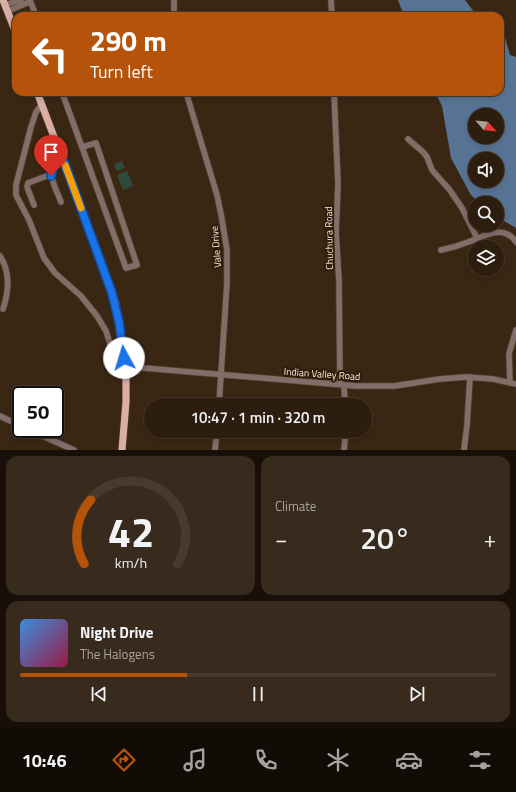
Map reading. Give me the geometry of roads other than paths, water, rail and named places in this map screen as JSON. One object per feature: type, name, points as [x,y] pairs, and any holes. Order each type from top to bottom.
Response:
[{"type":"main road","points":[[5,5],[12,23]]},
{"type":"main road","points":[[39,96],[112,293],[119,322],[126,366],[126,402],[122,450]]},
{"type":"street","points":[[5,5],[21,0]]},
{"type":"street","points":[[5,5],[27,3],[30,0],[34,12]]},
{"type":"street","points":[[174,0],[174,12]]},
{"type":"street","points":[[331,0],[332,12]]},
{"type":"street","points":[[63,96],[126,268],[137,265],[96,143],[82,147]]},
{"type":"street","name":"Vale Drive","points":[[187,96],[222,214],[226,244],[227,282],[219,398]]},
{"type":"street","name":"Chuchura Road","points":[[334,96],[338,184],[336,232],[342,384],[344,398]]},
{"type":"street","points":[[42,104],[36,112],[31,127],[16,188],[18,200],[29,220],[40,249],[49,265],[81,296],[98,316],[106,331],[117,363],[120,366],[126,366]]},
{"type":"street","points":[[408,139],[427,157],[432,170],[449,189],[464,212],[477,238]]},
{"type":"street","points":[[61,202],[52,170],[55,165],[63,159]]},
{"type":"street","points":[[34,205],[27,187],[28,183],[52,174]]},
{"type":"street","points":[[441,250],[451,248],[490,232],[508,234],[516,242]]},
{"type":"street","points":[[0,256],[8,277],[8,292],[4,309]]},
{"type":"street","points":[[510,383],[509,354],[516,330]]},
{"type":"street","name":"Indian Valley Road","points":[[126,366],[342,384],[394,386],[440,379],[470,377],[493,379],[516,384]]},
{"type":"street","points":[[464,450],[470,377]]},
{"type":"street","points":[[0,416],[12,422]]},
{"type":"street","points":[[47,438],[74,450]]},
{"type":"street","points":[[215,450],[216,438]]},
{"type":"street","points":[[344,450],[345,438]]},
{"type":"water","points":[[398,0],[465,0],[474,12],[402,12]]},
{"type":"water","points":[[504,34],[510,55],[516,57],[516,228],[504,221],[504,196],[472,196],[451,158],[442,106],[437,96],[504,96]]}]
